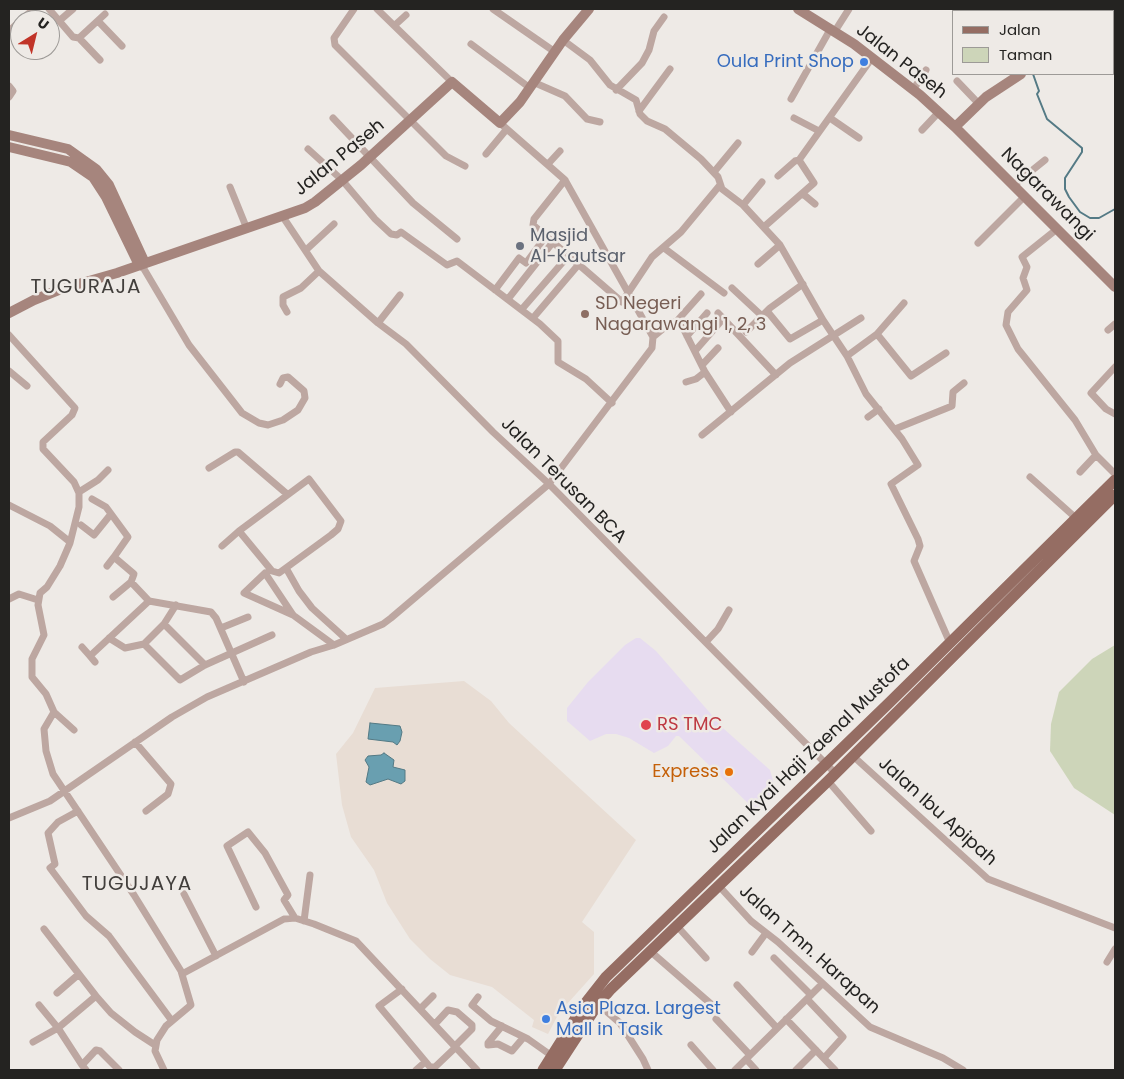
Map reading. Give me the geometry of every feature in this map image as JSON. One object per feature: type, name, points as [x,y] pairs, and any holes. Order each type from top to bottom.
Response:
[{"type":"main road","name":"Jalan Kyai Haji Zaenal Mustofa","points":[[1048,555],[1077,519],[1115,480]]},
{"type":"main road","name":"Jalan Kyai Haji Zaenal Mustofa","points":[[543,1070],[598,1004],[619,974],[650,951],[750,846],[830,773],[894,706],[1048,555],[1115,495]]},
{"type":"main road","name":"Jalan Kyai Haji Zaenal Mustofa","points":[[750,846],[830,773],[853,756],[950,643],[974,628]]},
{"type":"main road","name":"Jalan Kyai Haji Zaenal Mustofa","points":[[555,1070],[558,1052],[584,1005],[710,888]]},
{"type":"street","points":[[60,20],[73,9]]},
{"type":"street","points":[[354,9],[334,38],[335,45],[412,119],[446,156],[465,166]]},
{"type":"street","points":[[9,818],[46,803],[65,792],[136,742],[207,697],[383,624],[549,484],[652,348],[653,337],[565,180],[452,82],[377,9]]},
{"type":"street","points":[[493,9],[555,52]]},
{"type":"street","points":[[486,154],[531,85],[563,40],[589,9]]},
{"type":"street","name":"Jalan Paseh","points":[[798,9],[833,30],[872,58],[913,90],[955,127]]},
{"type":"street","points":[[791,99],[833,30],[849,9]]},
{"type":"street","points":[[79,38],[105,14]]},
{"type":"street","points":[[395,25],[406,15]]},
{"type":"street","points":[[616,90],[642,63],[649,50],[654,31],[664,17]]},
{"type":"street","points":[[98,21],[122,46]]},
{"type":"street","points":[[60,22],[73,37],[79,38],[100,60]]},
{"type":"street","points":[[563,40],[590,60],[604,80],[616,90],[636,100],[639,111],[647,121],[665,129],[714,172],[720,185],[765,226],[780,245],[833,337],[847,356],[854,381],[895,429],[918,465],[891,484],[913,524],[920,543],[914,561],[950,643]]},
{"type":"street","points":[[471,44],[531,85],[565,96],[587,119],[600,122]]},
{"type":"street","points":[[778,176],[799,160],[872,58]]},
{"type":"street","points":[[639,111],[670,69]]},
{"type":"street","points":[[913,90],[926,70]]},
{"type":"street","points":[[955,127],[979,104],[1009,80],[1019,75]]},
{"type":"street","points":[[958,81],[979,104]]},
{"type":"street","name":"Jalan Paseh","points":[[9,313],[61,289],[143,266],[283,217],[315,202],[369,158],[452,82]]},
{"type":"street","points":[[9,86],[13,91],[9,97]]},
{"type":"street","points":[[922,130],[939,112]]},
{"type":"street","points":[[334,118],[369,158],[422,212],[457,239]]},
{"type":"street","points":[[794,118],[819,131]]},
{"type":"street","points":[[830,118],[859,138]]},
{"type":"street","name":"Nagarawangi","points":[[955,127],[1115,287]]},
{"type":"street","points":[[9,135],[68,149],[96,169],[109,185],[143,266]]},
{"type":"street","points":[[714,172],[738,143]]},
{"type":"street","points":[[9,147],[71,162],[93,177],[106,196],[143,266],[189,345],[242,413],[260,423],[268,425],[283,420],[298,410],[305,398],[304,391],[288,378],[283,378],[280,384]]},
{"type":"street","points":[[308,149],[342,180],[375,219],[391,234],[396,235],[401,232],[447,265],[456,261],[522,309],[558,341],[557,357],[560,364],[586,379],[612,403]]},
{"type":"street","points":[[548,164],[560,151]]},
{"type":"street","points":[[765,226],[803,194],[814,182],[799,160]]},
{"type":"street","points":[[1014,185],[1046,160]]},
{"type":"street","points":[[565,180],[532,222],[622,302],[652,257],[664,248],[720,185]]},
{"type":"street","points":[[743,205],[762,182]]},
{"type":"street","points":[[230,187],[247,229]]},
{"type":"street","points":[[803,194],[815,204]]},
{"type":"street","points":[[978,243],[1025,196]]},
{"type":"street","name":"Jalan Terusan BCA","points":[[283,217],[319,272],[378,323],[406,344],[706,642],[830,773],[871,831]]},
{"type":"street","points":[[306,250],[334,224]]},
{"type":"street","points":[[1057,229],[1022,257],[1027,267],[1023,278],[1027,290],[1008,312],[1006,325],[1018,349],[1075,420],[1096,455],[1115,474]]},
{"type":"street","points":[[495,290],[519,258],[526,263],[546,236]]},
{"type":"street","points":[[508,299],[553,242]]},
{"type":"street","points":[[758,264],[780,245]]},
{"type":"street","points":[[664,248],[724,293]]},
{"type":"street","points":[[522,309],[569,255]]},
{"type":"street","points":[[532,318],[579,264]]},
{"type":"street","points":[[287,312],[283,304],[283,297],[301,288],[319,272]]},
{"type":"street","points":[[746,332],[762,316],[803,284]]},
{"type":"street","points":[[732,288],[762,316]]},
{"type":"street","points":[[653,337],[670,323],[676,322],[701,294]]},
{"type":"street","points":[[378,323],[400,295]]},
{"type":"street","points":[[847,356],[877,334],[904,303]]},
{"type":"street","points":[[768,311],[790,339],[823,320]]},
{"type":"street","points":[[687,336],[707,313]]},
{"type":"street","points":[[695,351],[720,316],[776,375]]},
{"type":"street","points":[[702,435],[790,363],[861,318]]},
{"type":"street","points":[[676,322],[687,336],[703,368],[732,412]]},
{"type":"street","points":[[1108,330],[1115,324]]},
{"type":"street","points":[[9,334],[75,408],[72,415],[43,442],[43,449],[74,482],[79,495],[70,542],[60,566],[47,587],[40,593],[38,600],[40,622],[44,635],[32,659],[32,677],[46,694],[54,712],[74,730]]},
{"type":"street","points":[[877,334],[910,376],[946,353]]},
{"type":"street","points":[[686,382],[696,380],[718,348]]},
{"type":"street","points":[[1115,366],[1092,393],[1106,409],[1115,414]]},
{"type":"street","points":[[9,371],[27,386]]},
{"type":"street","points":[[895,429],[952,406],[953,392],[964,384]]},
{"type":"street","points":[[868,417],[878,409]]},
{"type":"street","points":[[209,468],[238,452],[287,494]]},
{"type":"street","points":[[1080,472],[1096,455]]},
{"type":"street","points":[[79,495],[108,470]]},
{"type":"street","points":[[1030,477],[1077,519]]},
{"type":"street","points":[[222,546],[239,531],[287,494],[310,479],[341,521],[338,529],[331,535],[279,573],[272,572],[239,531]]},
{"type":"street","points":[[92,499],[103,504],[128,537],[107,566]]},
{"type":"street","points":[[9,505],[50,526],[70,542]]},
{"type":"street","points":[[82,525],[94,535],[111,514]]},
{"type":"street","points":[[114,557],[134,574],[131,582],[114,597]]},
{"type":"street","points":[[286,568],[299,592],[312,608],[346,639]]},
{"type":"street","points":[[293,615],[265,574],[244,593],[293,615],[334,645]]},
{"type":"street","points":[[131,582],[150,601],[211,612],[244,682]]},
{"type":"street","points":[[9,599],[19,594],[38,600]]},
{"type":"street","points":[[273,607],[281,598]]},
{"type":"street","points":[[82,647],[92,659],[109,638],[150,601]]},
{"type":"street","points":[[109,638],[125,648],[144,644],[164,624],[176,605]]},
{"type":"street","points":[[706,642],[718,629],[729,610]]},
{"type":"street","points":[[220,628],[248,617]]},
{"type":"street","points":[[164,624],[205,666]]},
{"type":"street","points":[[144,644],[179,680],[272,635]]},
{"type":"street","points":[[54,712],[44,729],[46,751],[53,774],[182,974],[190,1006],[163,1030],[155,1045],[155,1051],[164,1070]]},
{"type":"street","points":[[136,742],[171,784],[168,794],[146,811]]},
{"type":"street","name":"Jalan Ibu Apipah","points":[[853,756],[979,874],[1046,903],[1115,928]]},
{"type":"street","points":[[78,811],[55,824],[48,833],[55,864],[50,868],[86,916],[109,936],[172,1021]]},
{"type":"street","points":[[256,907],[226,846],[248,832],[265,853],[288,895],[284,900],[295,918]]},
{"type":"street","points":[[304,921],[310,875]]},
{"type":"street","name":"Jalan Tmn. Harapan","points":[[710,888],[766,933],[875,1030],[943,1058],[963,1070]]},
{"type":"street","points":[[184,894],[216,956]]},
{"type":"street","points":[[182,974],[284,919],[295,918],[354,940],[475,1069]]},
{"type":"street","points":[[676,925],[706,958]]},
{"type":"street","points":[[44,929],[96,996],[135,1032],[155,1045]]},
{"type":"street","points":[[752,952],[766,933]]},
{"type":"street","points":[[1107,962],[1115,949]]},
{"type":"street","points":[[650,951],[711,1004]]},
{"type":"street","points":[[774,958],[843,1037],[824,1058]]},
{"type":"street","points":[[56,993],[79,974]]},
{"type":"street","points":[[735,1070],[822,984]]},
{"type":"street","points":[[737,985],[777,1028]]},
{"type":"street","points":[[402,989],[379,1006],[430,1067],[434,1067],[472,1030],[472,1025],[463,1016],[448,1010],[434,1024]]},
{"type":"street","points":[[33,1042],[58,1028],[96,996]]},
{"type":"street","points":[[420,1009],[433,996]]},
{"type":"street","points":[[463,1016],[478,997]]},
{"type":"street","points":[[598,1004],[623,1028],[648,1070]]},
{"type":"street","points":[[39,1005],[58,1028],[84,1068],[98,1050],[119,1070]]},
{"type":"street","points":[[472,1005],[523,1038],[558,1052]]},
{"type":"street","points":[[716,1019],[748,1057],[756,1070]]},
{"type":"street","points":[[786,1019],[835,1070]]},
{"type":"street","points":[[502,1026],[488,1045],[498,1044],[512,1051],[523,1038]]},
{"type":"street","points":[[691,1044],[713,1070]]},
{"type":"street","points":[[796,1070],[816,1050]]},
{"type":"street","points":[[416,1070],[425,1062]]},
{"type":"shaded area","name":"RS TMC","points":[[636,638],[640,638],[656,651],[724,729],[770,770],[775,788],[756,811],[679,736],[676,736],[668,746],[654,753],[629,738],[616,734],[606,734],[590,741],[567,721],[567,708],[588,682],[625,645]]},
{"type":"shaded area","points":[[464,681],[491,701],[509,723],[636,840],[582,922],[594,932],[594,974],[559,1013],[548,1034],[532,1027],[534,1020],[492,987],[450,975],[410,939],[387,903],[374,870],[351,837],[342,805],[336,754],[353,733],[375,688]]},
{"type":"green space","points":[[1115,645],[1115,815],[1074,788],[1050,751],[1051,724],[1059,692],[1092,659]]},
{"type":"water","points":[[370,723],[400,726],[402,732],[400,741],[397,745],[393,742],[368,739]]},
{"type":"water","points":[[384,753],[394,760],[393,767],[405,770],[405,781],[401,784],[388,779],[370,785],[366,782],[369,767],[365,760],[368,756]]},
{"type":"waterway","points":[[1033,75],[1039,91],[1037,94],[1047,119],[1082,148],[1082,152],[1065,178],[1065,189],[1069,197],[1080,212],[1090,218],[1099,218],[1115,209]]},
{"type":"place","name":"Oula Print Shop","points":[[864,62]]},
{"type":"place","name":"Masjid Al-Kautsar","points":[[520,246]]},
{"type":"place","name":"SD Negeri Nagarawangi 1, 2, 3","points":[[585,314]]},
{"type":"place","name":"RS TMC","points":[[646,725]]},
{"type":"place","name":"Express","points":[[729,772]]},
{"type":"place","name":"Asia Plaza. Largest Mall in Tasik","points":[[546,1019]]},
{"type":"district","name":"TUGURAJA","points":[[86,288]]},
{"type":"district","name":"TUGUJAYA","points":[[137,885]]}]
